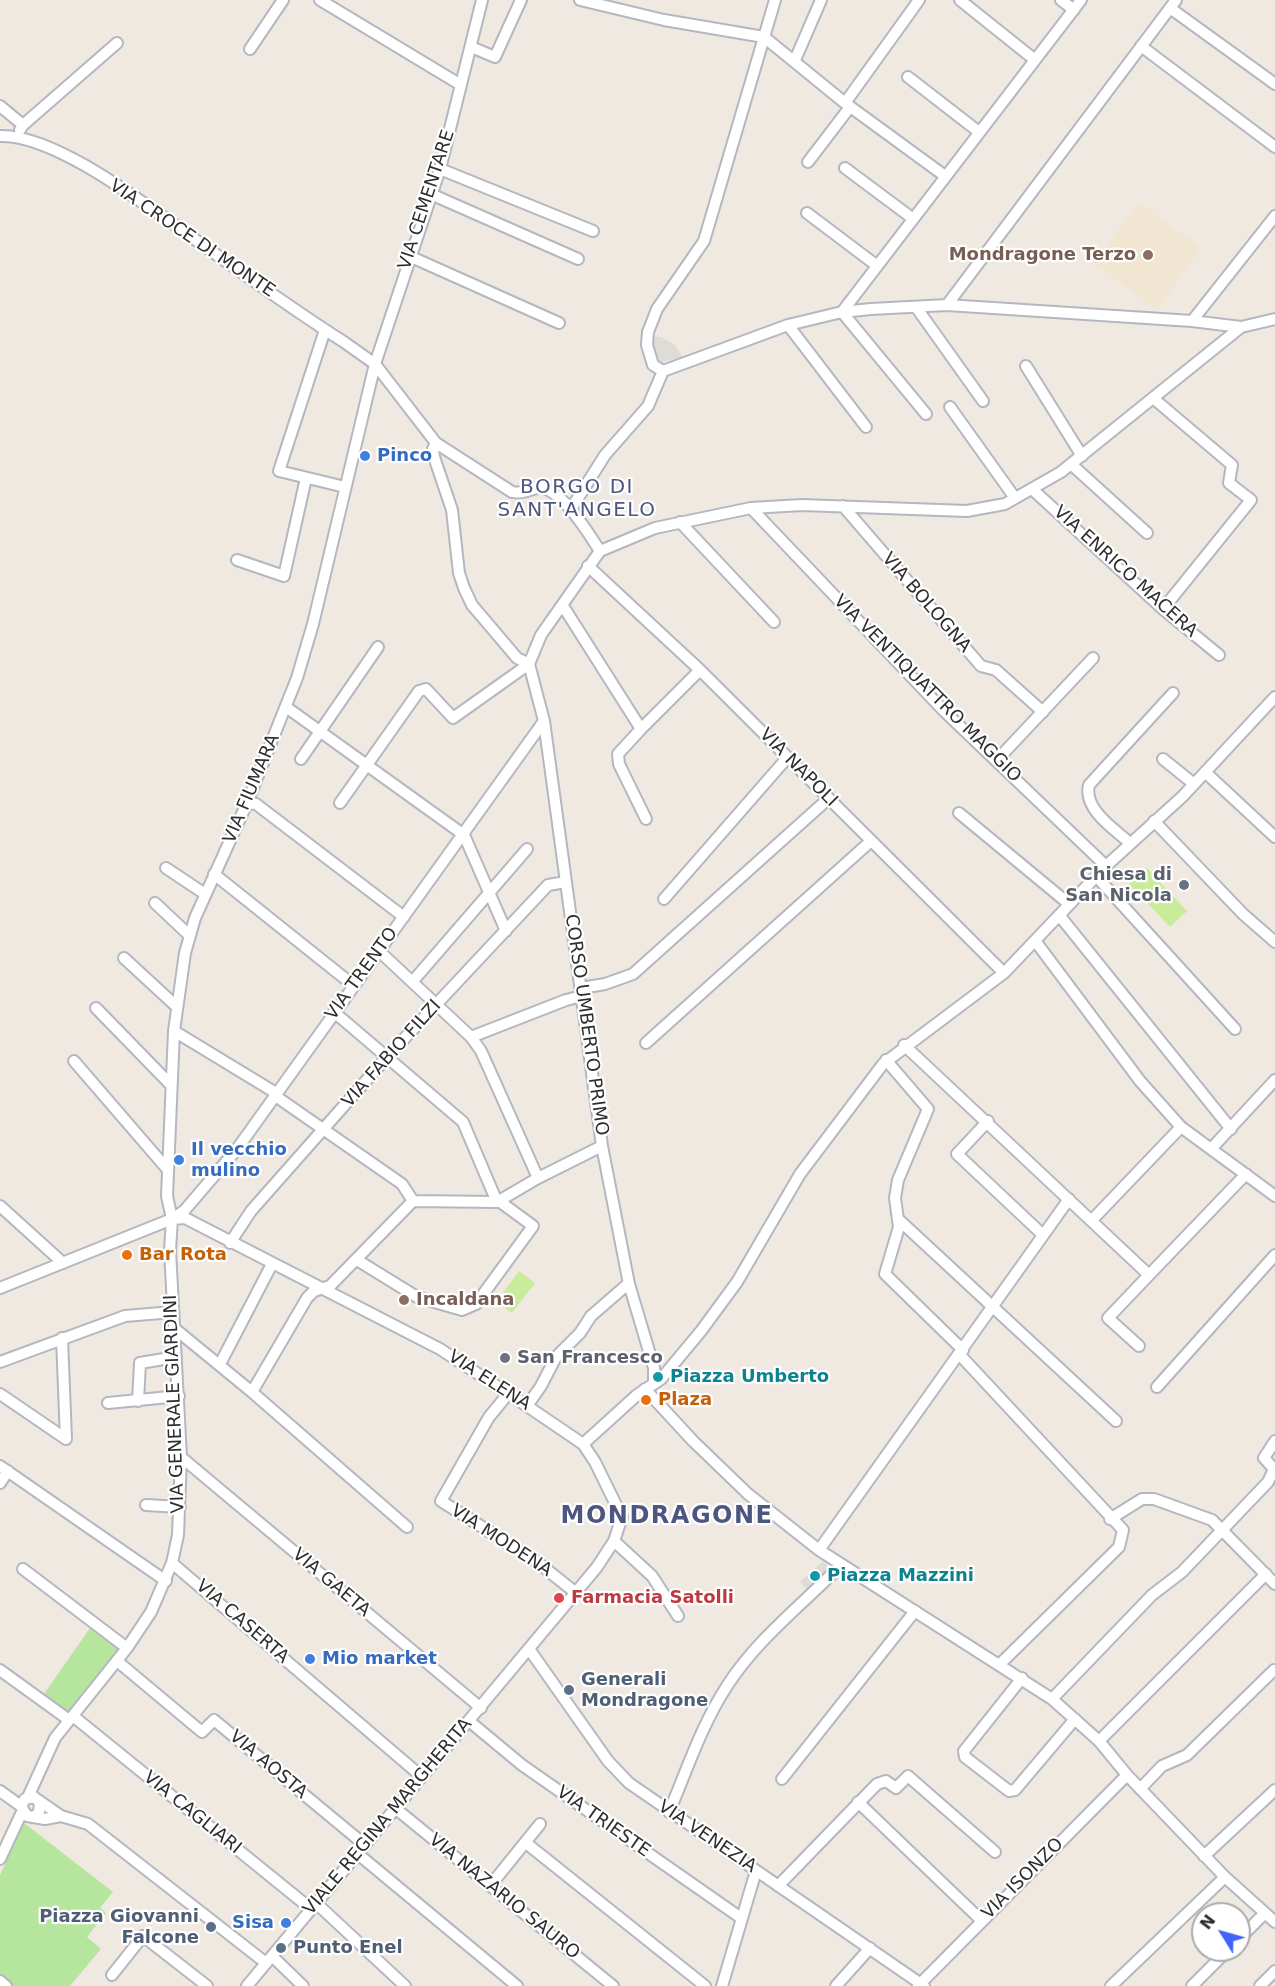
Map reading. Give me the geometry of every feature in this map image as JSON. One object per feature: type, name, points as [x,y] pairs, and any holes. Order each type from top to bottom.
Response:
[{"type":"street","points":[[250,49],[283,0]]},
{"type":"street","points":[[320,0],[461,86]]},
{"type":"street","name":"VIA CEMENTARE","points":[[375,364],[410,256],[433,195],[482,0]]},
{"type":"street","points":[[471,47],[495,57],[521,0]]},
{"type":"street","points":[[585,0],[664,20],[764,37],[795,60],[847,105],[945,176]]},
{"type":"street","points":[[663,371],[653,365],[646,345],[648,332],[657,309],[704,241],[775,0]]},
{"type":"street","points":[[795,60],[820,0]]},
{"type":"street","points":[[808,162],[919,0]]},
{"type":"street","points":[[960,0],[1035,60]]},
{"type":"street","points":[[1061,0],[1074,10]]},
{"type":"street","points":[[842,312],[1081,0]]},
{"type":"street","points":[[948,305],[950,298],[1173,4],[1275,84]]},
{"type":"street","points":[[17,136],[23,125],[117,43]]},
{"type":"street","points":[[1141,46],[1275,147]]},
{"type":"street","points":[[908,77],[980,132]]},
{"type":"street","points":[[0,106],[23,125]]},
{"type":"street","name":"VIA CROCE DI MONTE","points":[[0,136],[17,136],[54,150],[126,192],[375,364],[436,443]]},
{"type":"street","points":[[845,168],[912,218]]},
{"type":"street","points":[[440,169],[593,231]]},
{"type":"street","points":[[433,195],[578,259]]},
{"type":"street","points":[[807,213],[876,265]]},
{"type":"street","points":[[1192,321],[1275,216]]},
{"type":"street","points":[[410,256],[559,323]]},
{"type":"street","points":[[571,509],[605,455],[648,406],[663,371],[788,326],[842,312],[948,305],[1192,321],[1241,327],[1275,319]]},
{"type":"street","points":[[916,307],[983,401]]},
{"type":"street","points":[[842,312],[926,414]]},
{"type":"street","points":[[788,326],[866,427]]},
{"type":"street","points":[[340,803],[422,688],[453,718],[529,664],[541,635],[600,551],[630,537],[680,522],[751,508],[802,504],[967,511],[988,508],[1032,489],[1071,464],[1241,327]]},
{"type":"street","points":[[325,330],[279,471],[345,487]]},
{"type":"street","name":"VIA FIUMARA","points":[[171,1219],[167,1196],[170,1084],[176,1006],[189,935],[205,894],[248,803],[286,707],[313,624],[375,364]]},
{"type":"street","points":[[1026,366],[1082,456]]},
{"type":"street","points":[[1153,398],[1232,465],[1229,483],[1251,500],[1163,609]]},
{"type":"street","points":[[950,407],[1015,498]]},
{"type":"street","points":[[529,664],[517,658],[478,613],[464,588],[459,573],[452,510],[434,457],[433,449],[436,443],[512,492],[523,494],[543,488],[571,509],[600,551]]},
{"type":"street","points":[[1071,464],[1147,533]]},
{"type":"street","points":[[237,560],[284,576],[306,478]]},
{"type":"street","name":"VIA ENRICO MACERA","points":[[1032,489],[1163,609],[1219,655]]},
{"type":"street","name":"VIA BOLOGNA","points":[[843,506],[981,666],[996,670],[1043,712]]},
{"type":"street","name":"VIA VENTIQUATTRO MAGGIO","points":[[751,508],[892,657],[1106,866]]},
{"type":"street","points":[[680,522],[774,622]]},
{"type":"street","name":"VIA NAPOLI","points":[[588,566],[700,670],[1004,973]]},
{"type":"street","points":[[562,606],[641,729]]},
{"type":"street","points":[[301,759],[378,647]]},
{"type":"street","points":[[997,760],[1093,658]]},
{"type":"street","name":"CORSO UMBERTO PRIMO","points":[[529,664],[544,721],[603,1146],[629,1283],[654,1368],[650,1386]]},
{"type":"street","points":[[646,819],[619,764],[618,754],[700,670]]},
{"type":"street","points":[[1130,843],[1095,811],[1087,792],[1089,785],[1173,693]]},
{"type":"street","points":[[583,1444],[675,1364],[723,1303],[800,1174],[886,1060],[1004,973],[1106,866],[1194,784],[1275,698]]},
{"type":"street","points":[[286,707],[464,835],[506,931]]},
{"type":"street","name":"VIA TRENTO","points":[[0,1288],[157,1227],[184,1211],[237,1149],[544,721]]},
{"type":"street","points":[[664,899],[787,758]]},
{"type":"street","points":[[1163,759],[1194,784]]},
{"type":"street","points":[[1205,772],[1275,837]]},
{"type":"street","points":[[471,1037],[633,974],[828,799]]},
{"type":"street","points":[[248,803],[256,804],[404,917]]},
{"type":"street","points":[[959,813],[1070,903]]},
{"type":"street","points":[[1155,821],[1244,914],[1275,942]]},
{"type":"street","points":[[646,1044],[872,841]]},
{"type":"street","points":[[413,981],[527,849]]},
{"type":"street","points":[[166,868],[205,894]]},
{"type":"street","points":[[214,874],[353,985]]},
{"type":"street","points":[[1096,876],[1235,1029]]},
{"type":"street","name":"VIA FABIO FILZI","points":[[230,1243],[251,1211],[387,1057],[548,885],[567,882]]},
{"type":"street","points":[[155,903],[189,935]]},
{"type":"street","points":[[1059,915],[1231,1128]]},
{"type":"street","points":[[1036,942],[1121,1057],[1181,1127],[1275,1196]]},
{"type":"street","points":[[378,950],[471,1037],[481,1052],[538,1178]]},
{"type":"street","points":[[124,958],[176,1006]]},
{"type":"street","points":[[96,1008],[170,1084]]},
{"type":"street","points":[[334,1012],[463,1122],[498,1201],[532,1226],[476,1304],[469,1309],[462,1310],[417,1298],[357,1260]]},
{"type":"street","points":[[174,1031],[275,1094],[402,1184],[413,1201]]},
{"type":"street","points":[[904,1045],[988,1121],[1149,1275]]},
{"type":"street","points":[[886,1060],[928,1109],[898,1180],[896,1238],[885,1274],[961,1352],[1110,1519],[1123,1530],[1123,1538],[1119,1547],[999,1665]]},
{"type":"street","points":[[74,1061],[168,1170]]},
{"type":"street","points":[[1211,1149],[1275,1080]]},
{"type":"street","points":[[988,1121],[957,1154],[1043,1235]]},
{"type":"street","points":[[1092,1220],[1181,1127]]},
{"type":"street","points":[[252,1392],[307,1298],[322,1288],[330,1286],[413,1201],[498,1201],[538,1178],[603,1146]]},
{"type":"street","points":[[1139,1346],[1108,1318],[1246,1174]]},
{"type":"street","points":[[819,1550],[1069,1199]]},
{"type":"street","points":[[0,1206],[63,1263]]},
{"type":"street","name":"VIA ELENA","points":[[171,1219],[185,1218],[440,1349],[583,1444],[595,1462],[622,1517],[614,1541],[576,1593],[530,1649]]},
{"type":"street","name":"VIA GENERALE GIARDINI","points":[[0,1859],[11,1833],[28,1807],[55,1738],[127,1648],[151,1612],[172,1563],[180,1507],[181,1457],[170,1250],[171,1219]]},
{"type":"street","points":[[898,1219],[1116,1421]]},
{"type":"street","points":[[1157,1387],[1275,1256]]},
{"type":"street","points":[[220,1364],[272,1264]]},
{"type":"street","points":[[527,1406],[541,1386],[556,1357],[580,1333],[591,1316],[629,1283]]},
{"type":"street","points":[[0,1362],[125,1316],[173,1312]]},
{"type":"street","points":[[174,1328],[220,1364],[407,1527]]},
{"type":"street","points":[[0,1394],[66,1438],[62,1338]]},
{"type":"street","points":[[138,1401],[140,1364],[176,1357]]},
{"type":"street","points":[[650,1386],[693,1442],[748,1494],[819,1550],[1052,1699],[1098,1741],[1126,1775],[1204,1856],[1275,1922]]},
{"type":"street","name":"VIA MODENA","points":[[508,1394],[489,1417],[441,1501],[536,1561],[576,1593]]},
{"type":"street","points":[[108,1403],[179,1396]]},
{"type":"street","points":[[1052,1699],[1152,1595],[1182,1572],[1272,1476],[1274,1469],[1264,1458],[1275,1441]]},
{"type":"street","name":"VIA GAETA","points":[[181,1457],[481,1708]]},
{"type":"street","points":[[0,1483],[4,1468],[166,1581]]},
{"type":"street","points":[[1110,1519],[1142,1499],[1154,1499],[1212,1520],[1275,1584]]},
{"type":"street","points":[[146,1505],[180,1507]]},
{"type":"street","points":[[614,1541],[652,1576],[678,1616]]},
{"type":"street","name":"VIA CASERTA","points":[[172,1563],[421,1776]]},
{"type":"street","points":[[669,1812],[705,1725],[727,1686],[756,1648],[841,1565]]},
{"type":"street","points":[[23,1569],[127,1648]]},
{"type":"street","points":[[1098,1741],[1266,1574]]},
{"type":"street","points":[[782,1779],[915,1611]]},
{"type":"street","name":"VIALE REGINA MARGHERITA","points":[[247,1986],[530,1649]]},
{"type":"street","name":"VIA VENEZIA","points":[[530,1649],[608,1761],[628,1783],[921,1985]]},
{"type":"street","name":"VIA AOSTA","points":[[117,1661],[202,1732],[214,1720],[362,1850]]},
{"type":"street","name":"VIA CAGLIARI","points":[[0,1670],[71,1718],[314,1906],[405,1986]]},
{"type":"street","points":[[1140,1789],[1162,1766],[1187,1755],[1274,1670]]},
{"type":"street","points":[[1022,1678],[964,1751],[965,1757],[1009,1791],[1015,1791],[1075,1719]]},
{"type":"street","name":"VIA TRIESTE","points":[[469,1720],[522,1765],[741,1918]]},
{"type":"street","name":"VIA ISONZO","points":[[921,1985],[1126,1775]]},
{"type":"street","points":[[778,1886],[877,1784],[886,1781],[896,1788],[908,1776],[995,1852]]},
{"type":"street","points":[[1204,1856],[1275,1790]]},
{"type":"street","points":[[4,1794],[45,1819],[61,1816]]},
{"type":"street","points":[[858,1802],[982,1922]]},
{"type":"street","points":[[28,1807],[88,1824],[303,1986]]},
{"type":"street","name":"VIA NAZARIO SAURO","points":[[395,1808],[613,1986]]},
{"type":"street","points":[[490,1886],[540,1824]]},
{"type":"street","points":[[526,1843],[705,1986]]},
{"type":"street","points":[[362,1850],[517,1986]]},
{"type":"street","points":[[722,1986],[756,1871]]},
{"type":"street","points":[[1111,1986],[1225,1877]]},
{"type":"street","points":[[1251,1927],[1265,1913]]},
{"type":"street","points":[[112,1975],[143,1936],[207,1986]]},
{"type":"street","points":[[836,1986],[870,1948]]},
{"type":"street","points":[[1192,1986],[1216,1962]]},
{"type":"street","points":[[1260,1986],[1275,1971]]},
{"type":"street","points":[[0,1981],[6,1986]]},
{"type":"shaded area","name":"Mondragone Terzo","points":[[1138,202],[1201,248],[1157,310],[1094,263]]},
{"type":"shaded area","points":[[653,336],[662,337],[675,345],[682,357],[662,362],[656,359]]},
{"type":"shaded area","name":"Piazza Mazzini","points":[[823,1561],[830,1569],[808,1590],[800,1582]]},
{"type":"green space","points":[[1147,868],[1187,911],[1170,927],[1129,884]]},
{"type":"green space","points":[[519,1271],[535,1283],[512,1313],[497,1301]]},
{"type":"green space","points":[[90,1628],[120,1651],[68,1711],[44,1694]]},
{"type":"green space","points":[[24,1823],[113,1892],[100,1908],[106,1913],[87,1937],[101,1949],[70,1986],[14,1986],[0,1974],[0,1875]]},
{"type":"place","name":"Mondragone Terzo","points":[[1148,255]]},
{"type":"place","name":"Pinco","points":[[365,456]]},
{"type":"place","name":"Chiesa di San Nicola","points":[[1184,885]]},
{"type":"place","name":"Il vecchio mulino","points":[[179,1160]]},
{"type":"place","name":"Bar Rota","points":[[127,1255]]},
{"type":"place","name":"Incaldana","points":[[404,1300]]},
{"type":"place","name":"San Francesco","points":[[505,1358]]},
{"type":"place","name":"Piazza Umberto","points":[[658,1377]]},
{"type":"place","name":"Plaza","points":[[646,1400]]},
{"type":"place","name":"Piazza Mazzini","points":[[815,1576]]},
{"type":"place","name":"Farmacia Satolli","points":[[559,1598]]},
{"type":"place","name":"Mio market","points":[[310,1659]]},
{"type":"place","name":"Generali Mondragone","points":[[569,1690]]},
{"type":"place","name":"Sisa","points":[[286,1923]]},
{"type":"place","name":"Piazza Giovanni Falcone","points":[[211,1927]]},
{"type":"place","name":"Punto Enel","points":[[281,1948]]},
{"type":"district","name":"BORGO DI SANT'ANGELO","points":[[577,500]]},
{"type":"district","name":"MONDRAGONE","points":[[667,1517]]}]
